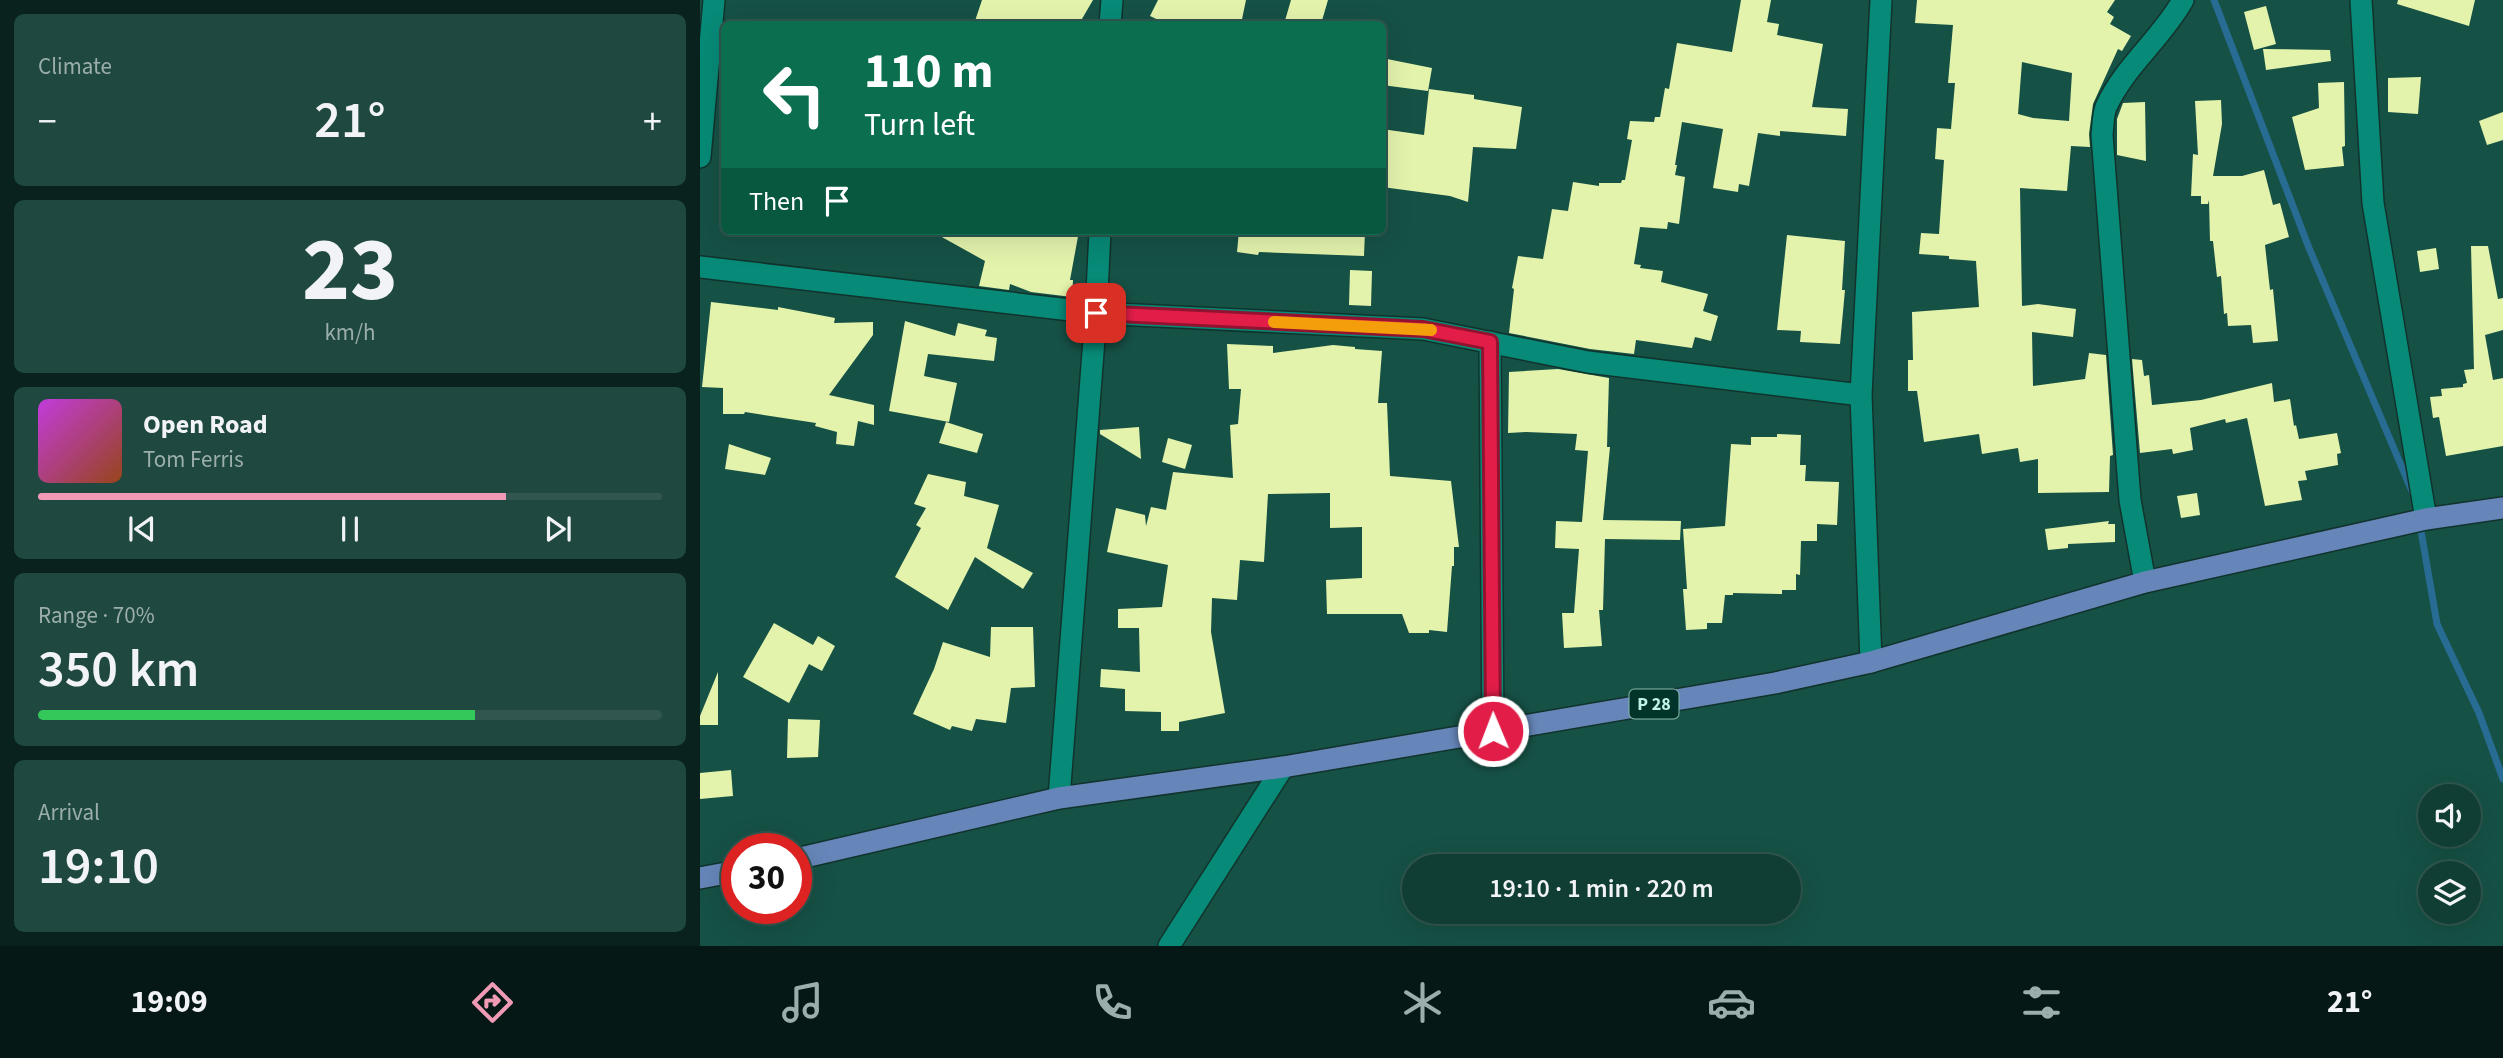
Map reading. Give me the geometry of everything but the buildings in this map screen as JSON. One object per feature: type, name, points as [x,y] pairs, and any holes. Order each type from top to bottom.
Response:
[{"type":"main road","name":"P 28","points":[[812,855],[1059,798],[1283,767],[1775,683],[1871,662],[2145,582],[2426,519],[2503,508]]},
{"type":"main road","points":[[700,878],[721,874]]},
{"type":"street","points":[[700,157],[715,0]]},
{"type":"street","points":[[1110,21],[1112,0]]},
{"type":"street","points":[[1871,662],[1861,395],[1881,0]]},
{"type":"street","points":[[2145,582],[2130,500],[2102,135],[2105,109],[2123,80],[2174,18],[2183,0]]},
{"type":"street","points":[[2361,0],[2373,203],[2426,519]]},
{"type":"street","points":[[1059,798],[1100,235]]},
{"type":"street","points":[[700,267],[1096,313],[1423,329],[1588,362],[1861,395]]},
{"type":"street","points":[[1490,342],[1493,731]]},
{"type":"street","points":[[1168,946],[1283,767]]},
{"type":"waterway","points":[[2214,0],[2309,248],[2414,496]]},
{"type":"waterway","points":[[2420,525],[2437,624],[2479,713],[2503,779]]},
{"type":"slow traffic","points":[[1274,322],[1431,330]]},
{"type":"route","points":[[1096,313],[1423,329],[1490,342],[1493,731]]}]
